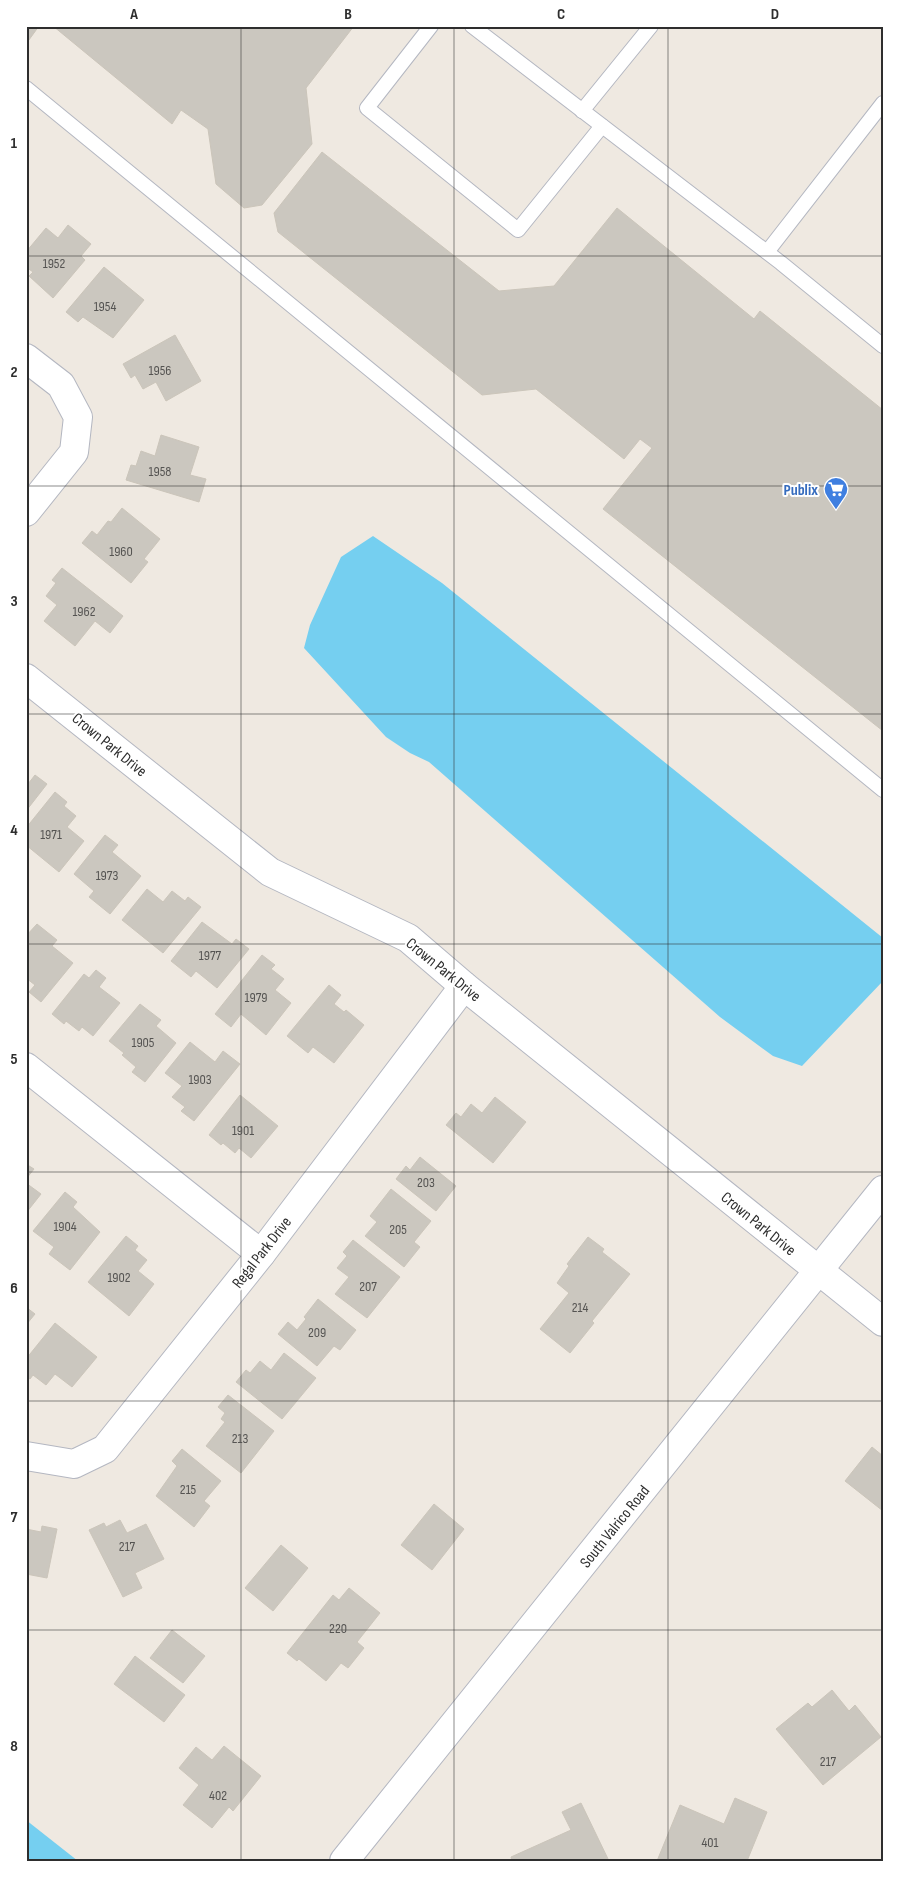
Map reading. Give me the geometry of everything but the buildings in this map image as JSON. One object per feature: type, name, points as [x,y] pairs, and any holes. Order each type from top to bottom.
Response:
[{"type":"street","points":[[26,358],[61,385],[78,418],[74,452],[26,512]]},
{"type":"street","name":"Crown Park Drive","points":[[26,678],[270,872],[408,938],[464,986],[883,1322]]},
{"type":"street","name":"Regal Park Drive","points":[[26,1456],[74,1464],[105,1449],[261,1254],[464,986]]},
{"type":"street","points":[[26,1066],[261,1254]]},
{"type":"street","name":"South Valrico Road","points":[[344,1861],[883,1190]]},
{"type":"lane","points":[[431,26],[367,108],[518,230],[602,126]]},
{"type":"lane","points":[[472,26],[767,252],[883,346]]},
{"type":"lane","points":[[582,111],[651,26]]},
{"type":"lane","points":[[26,88],[883,790]]},
{"type":"lane","points":[[767,252],[883,103]]},
{"type":"water","points":[[373,536],[442,583],[883,938],[883,981],[802,1066],[773,1056],[720,1017],[429,762],[410,753],[386,737],[304,648],[310,625],[341,557]]},
{"type":"water","points":[[26,1820],[78,1861],[26,1861]]},
{"type":"place","name":"Publix","points":[[836,510]]}]
